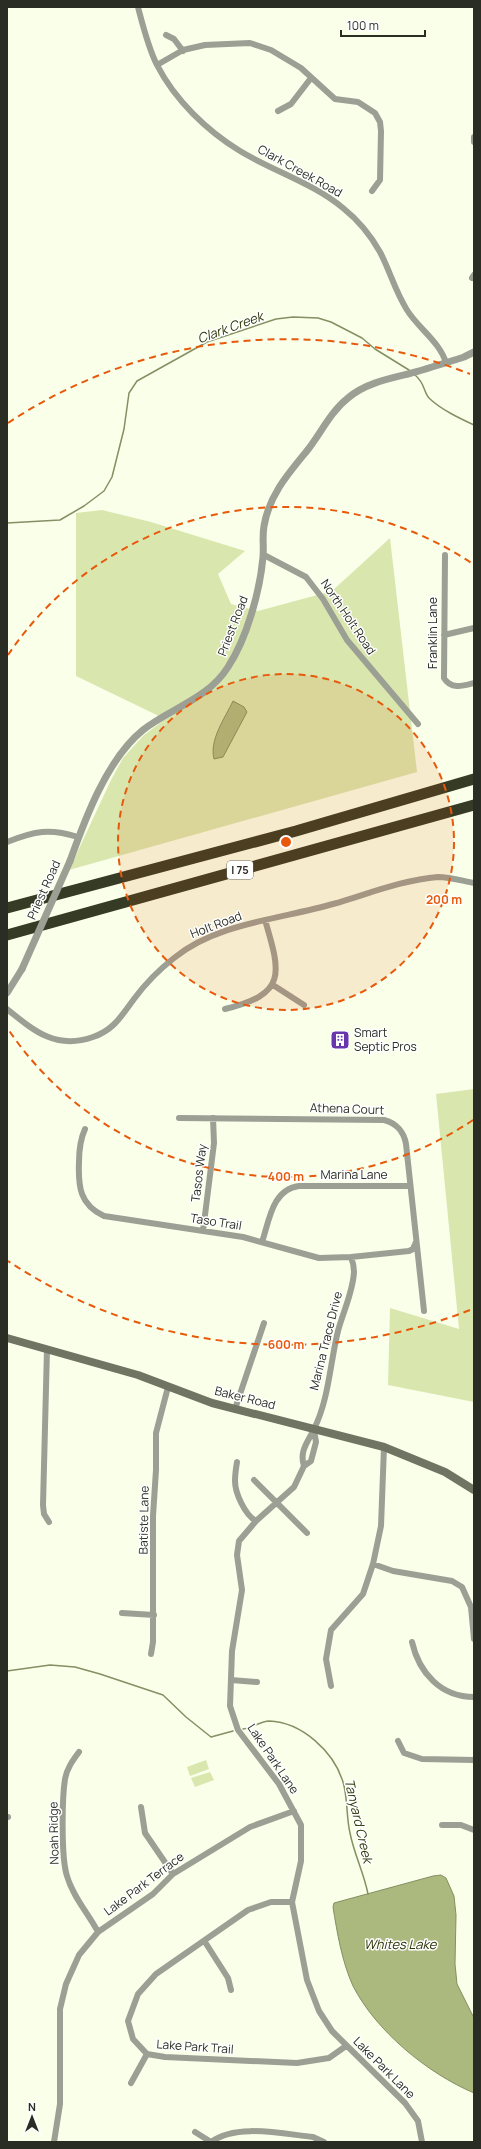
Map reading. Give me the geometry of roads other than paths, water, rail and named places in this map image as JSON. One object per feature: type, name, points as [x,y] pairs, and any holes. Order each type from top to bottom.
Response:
[{"type":"highway","name":"I 75","points":[[7,908],[296,831],[474,779]]},
{"type":"highway","name":"I 75","points":[[7,935],[474,805]]},
{"type":"main road","name":"Baker Road","points":[[7,1338],[138,1375],[212,1403],[384,1447],[445,1472],[474,1490]]},
{"type":"street","name":"Clark Creek Road","points":[[138,7],[157,65],[188,108],[210,129],[240,151],[333,200],[352,216],[380,252],[402,302],[416,322],[439,349],[446,363]]},
{"type":"street","points":[[166,35],[174,39],[182,50]]},
{"type":"street","points":[[157,65],[182,50],[206,45],[250,43],[271,50],[301,68],[335,99],[365,105],[375,113],[380,122],[380,180],[372,191]]},
{"type":"street","points":[[278,111],[291,104],[311,78]]},
{"type":"street","points":[[474,137],[474,142]]},
{"type":"street","name":"Priest Road","points":[[7,993],[22,969],[70,861],[78,837],[101,788],[115,764],[131,742],[151,725],[199,696],[214,684],[229,666],[248,622],[259,587],[264,555],[264,524],[278,488],[339,406],[348,398],[369,386],[446,363],[474,352]]},
{"type":"street","name":"North Holt Road","points":[[264,555],[306,577],[323,599],[347,640],[418,724]]},
{"type":"street","name":"Franklin Lane","points":[[445,555],[444,674],[446,681],[455,686],[474,683]]},
{"type":"street","points":[[444,635],[474,628]]},
{"type":"street","points":[[7,842],[38,831],[47,830],[78,837]]},
{"type":"street","name":"Holt Road","points":[[7,1009],[40,1035],[63,1042],[92,1038],[105,1033],[116,1024],[134,998],[158,972],[186,948],[214,935],[265,920],[332,904],[395,885],[420,880],[440,877],[474,883]]},
{"type":"street","points":[[225,1009],[249,1003],[262,996],[273,985],[276,969],[276,956],[265,920]]},
{"type":"street","points":[[273,985],[304,1005]]},
{"type":"street","name":"Athena Court","points":[[179,1118],[389,1121],[400,1130],[405,1139],[424,1311]]},
{"type":"street","name":"Tasos Way","points":[[203,1231],[214,1143],[213,1118]]},
{"type":"street","name":"Taso Trail","points":[[85,1129],[79,1149],[78,1186],[82,1197],[92,1209],[112,1218],[243,1237],[315,1258],[351,1257],[409,1251],[413,1249],[416,1242]]},
{"type":"street","name":"Marina Lane","points":[[262,1242],[275,1202],[279,1196],[289,1188],[299,1186],[410,1186]]},
{"type":"street","name":"Marina Trace Drive","points":[[314,1430],[328,1384],[338,1332],[353,1278],[354,1267],[351,1257]]},
{"type":"street","points":[[235,1409],[264,1323]]},
{"type":"street","points":[[47,1349],[43,1505],[44,1514],[49,1522]]},
{"type":"street","name":"Batiste Lane","points":[[151,1654],[154,1615],[153,1516],[156,1470],[156,1433],[168,1387]]},
{"type":"street","name":"Lake Park Lane","points":[[304,1466],[301,1458],[307,1440],[314,1430]]},
{"type":"street","name":"Lake Park Lane","points":[[314,1430],[316,1442],[311,1461],[304,1466],[294,1487],[256,1521],[243,1535],[238,1546],[242,1590],[232,1651],[230,1706],[238,1730],[279,1784],[301,1825],[301,1861],[292,1902],[307,1980],[316,2004],[332,2031],[405,2103],[418,2121],[422,2142]]},
{"type":"street","points":[[331,1686],[326,1659],[331,1630],[363,1594],[373,1564],[381,1526],[384,1447]]},
{"type":"street","points":[[237,1462],[234,1482],[240,1499],[250,1518],[256,1521]]},
{"type":"street","points":[[254,1480],[307,1533]]},
{"type":"street","points":[[373,1564],[393,1571],[452,1580],[462,1587],[471,1606],[474,1639]]},
{"type":"street","points":[[122,1613],[154,1615]]},
{"type":"street","points":[[412,1642],[416,1658],[428,1677],[446,1690],[467,1697],[474,1697]]},
{"type":"street","points":[[230,1680],[257,1682]]},
{"type":"street","points":[[398,1741],[404,1753],[422,1759],[474,1760]]},
{"type":"street","name":"Noah Ridge","points":[[79,1752],[70,1765],[65,1778],[63,1850],[66,1876],[79,1904],[98,1932]]},
{"type":"street","points":[[141,1807],[145,1833],[173,1874]]},
{"type":"street","name":"Lake Park Terrace","points":[[54,2142],[60,2104],[60,2009],[66,1984],[79,1955],[98,1932],[153,1894],[173,1874],[250,1827],[294,1811]]},
{"type":"street","points":[[442,1825],[461,1825],[474,1830]]},
{"type":"street","name":"Lake Park Trail","points":[[292,1902],[271,1902],[248,1910],[205,1942],[156,1974],[138,1994],[128,2021],[133,2039],[147,2054],[196,2059],[297,2063],[329,2058],[346,2046]]},
{"type":"street","points":[[205,1942],[228,1978],[231,1990]]},
{"type":"street","points":[[131,2083],[147,2054]]},
{"type":"street","points":[[195,2132],[211,2142],[222,2134],[237,2131],[313,2137],[324,2142]]},
{"type":"street","points":[[281,2134],[281,2142]]},
{"type":"water","points":[[233,701],[244,707],[247,712],[223,757],[214,759],[213,752],[216,737]]},
{"type":"water","name":"Whites Lake","points":[[441,1875],[446,1878],[454,1896],[456,1915],[455,1964],[457,1984],[474,2018],[474,2093],[456,2085],[421,2062],[404,2049],[375,2019],[363,2003],[349,1977],[336,1927],[333,1907],[334,1903]]},
{"type":"waterway","name":"Clark Creek","points":[[7,523],[60,520],[84,506],[104,491],[112,477],[124,429],[129,393],[137,381],[207,342],[276,319],[293,317],[318,318],[331,322],[362,338],[375,349],[409,370]]},
{"type":"waterway","name":"Clark Creek","points":[[415,375],[419,378],[426,394],[430,399],[445,410],[474,425]]},
{"type":"waterway","name":"Tanyard Creek","points":[[7,1671],[50,1665],[75,1667],[163,1695],[186,1717],[211,1737],[233,1731]]},
{"type":"waterway","name":"Tanyard Creek","points":[[243,1729],[269,1721],[293,1727],[305,1733],[315,1741],[332,1760],[339,1771],[343,1782],[346,1794],[350,1833],[368,1894]]},
{"type":"place","name":"Smart Septic Pros","points":[[340,1040]]}]
